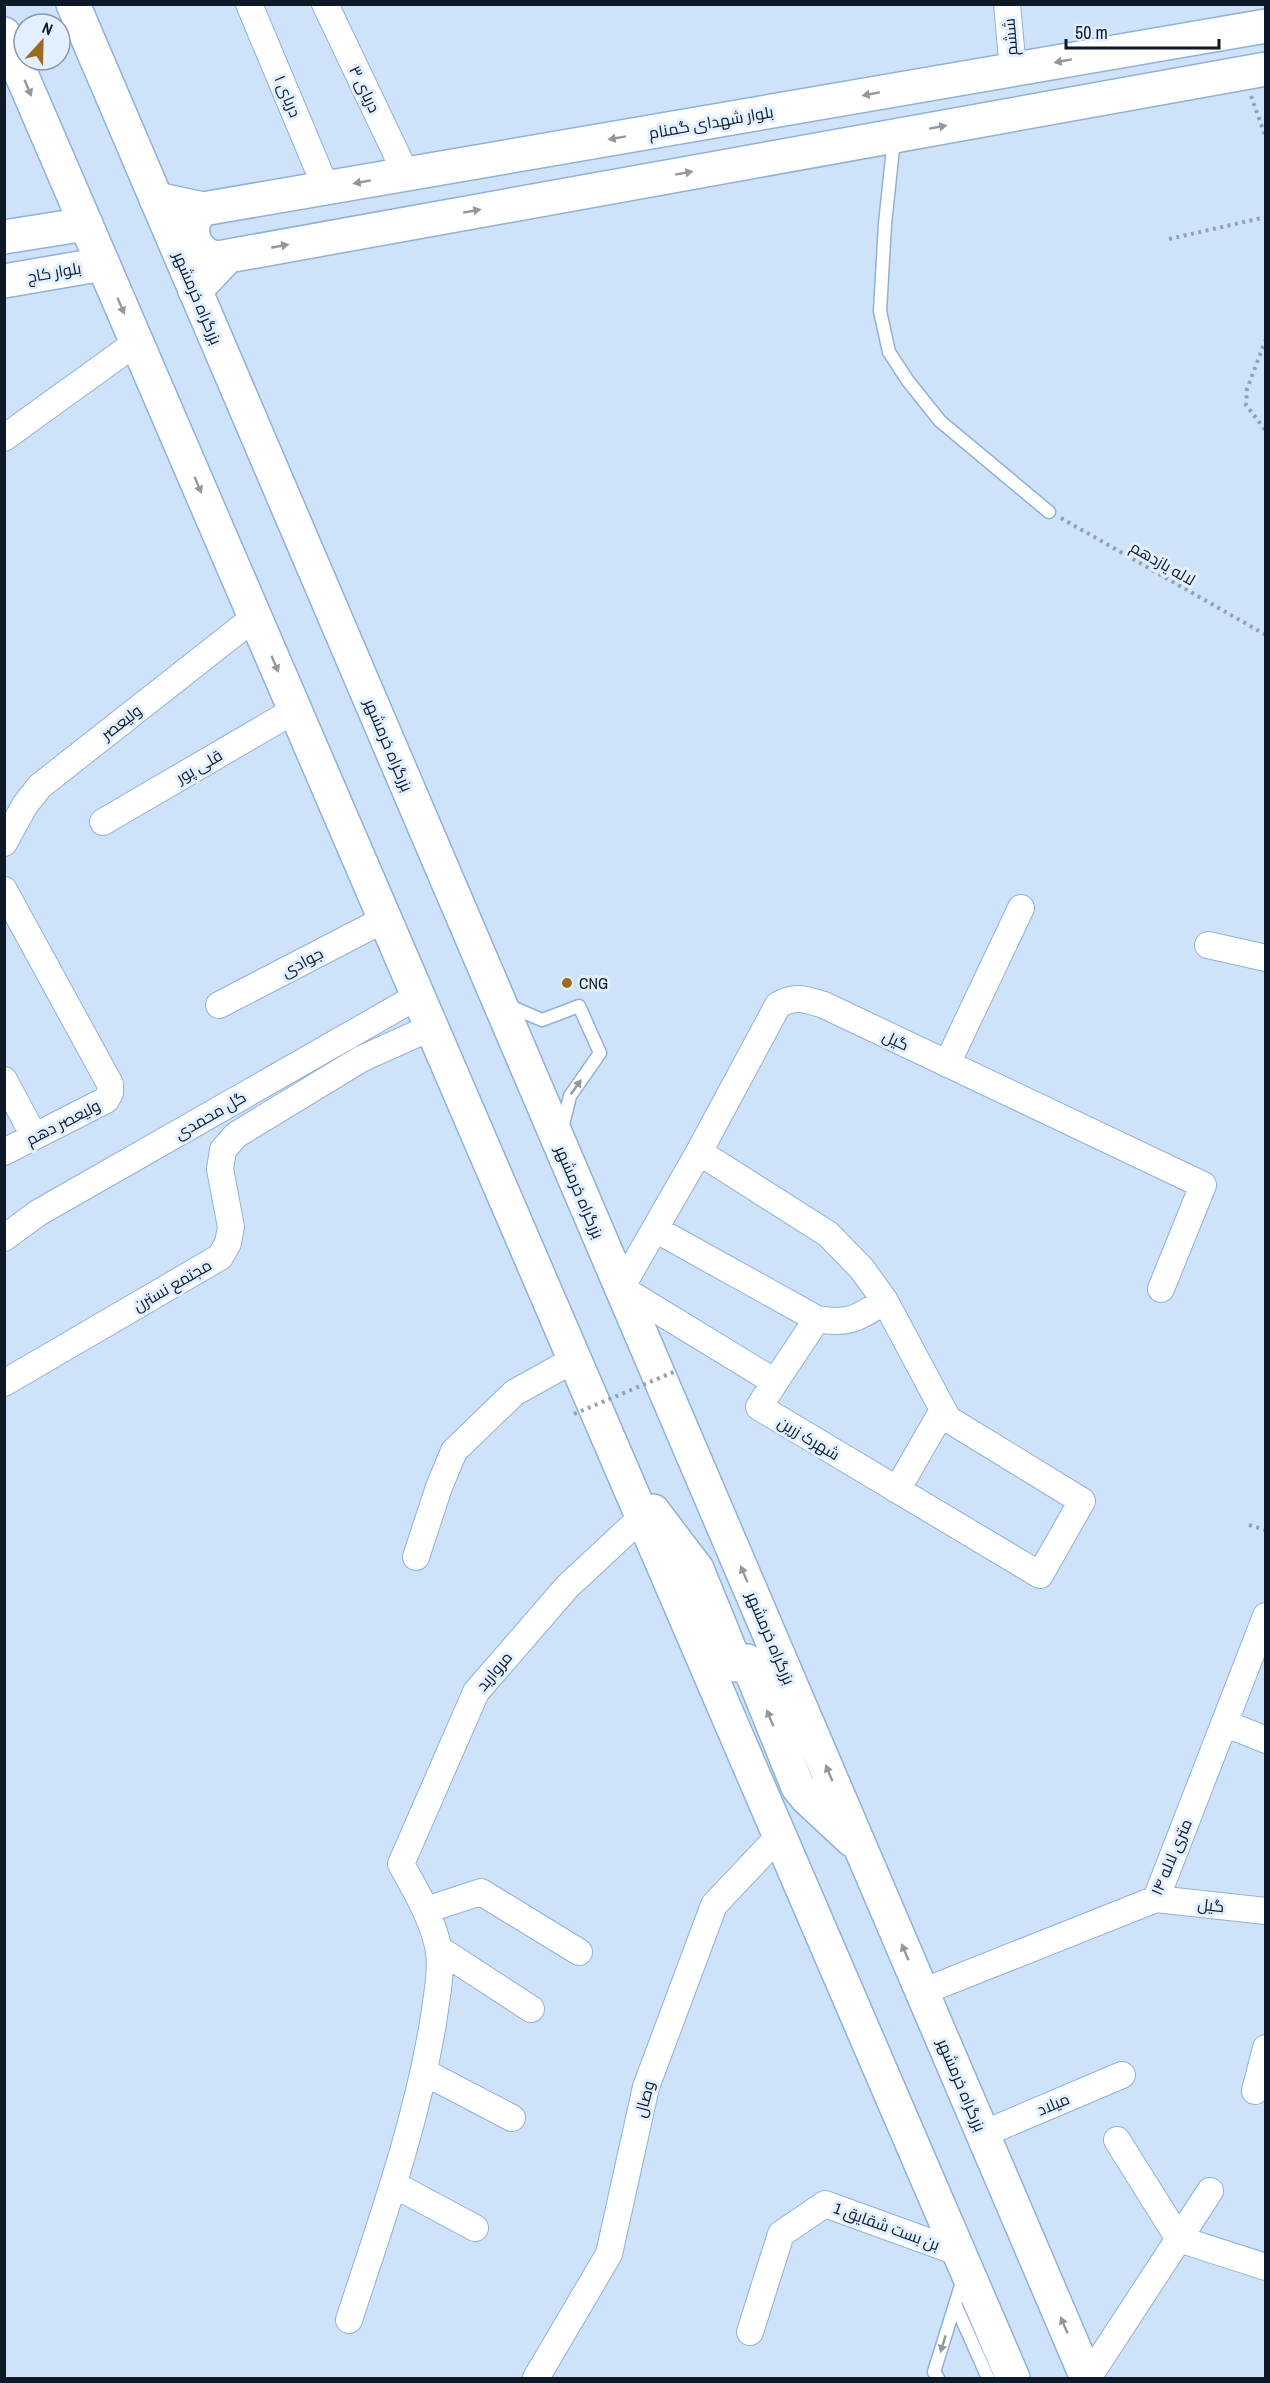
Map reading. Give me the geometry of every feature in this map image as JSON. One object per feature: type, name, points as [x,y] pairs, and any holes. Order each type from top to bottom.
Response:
[{"type":"main road","name":"بزرگراه خرمشهر","points":[[73,4],[621,1288],[742,1663],[780,1835],[963,2261],[999,2376]]},
{"type":"main road","name":"بلوار شهدای گمنام","points":[[156,199],[203,209],[1266,26]]},
{"type":"main road","name":"بزرگراه خرمشهر","points":[[4,34],[642,1516],[742,1663],[861,1850],[1088,2379]]},
{"type":"main road","points":[[1013,70],[1020,112]]},
{"type":"main road","points":[[203,209],[196,217],[192,228],[195,243],[207,255],[218,258],[1254,71]]},
{"type":"main road","points":[[17,235],[86,224]]},
{"type":"main road","points":[[17,235],[37,236],[46,248],[45,264],[20,278]]},
{"type":"main road","points":[[195,291],[228,256]]},
{"type":"main road","name":"بلوار کاج","points":[[20,278],[103,264]]},
{"type":"main road","points":[[624,1474],[697,1569],[742,1663]]},
{"type":"street","name":"دریای ۱","points":[[249,4],[326,188]]},
{"type":"street","name":"دریای ۳","points":[[325,4],[406,174]]},
{"type":"street","name":"ششم","points":[[1007,4],[1013,70]]},
{"type":"street","points":[[4,438],[137,342]]},
{"type":"street","name":"ولیعصر","points":[[4,843],[25,805],[40,786],[255,617]]},
{"type":"street","name":"قلی پور","points":[[103,822],[295,710]]},
{"type":"street","name":"ولیعصر دهم","points":[[4,890],[110,1084],[110,1093],[106,1100],[4,1152]]},
{"type":"street","points":[[948,1064],[1021,908]]},
{"type":"street","name":"جوادی","points":[[219,1005],[385,918]]},
{"type":"street","points":[[1208,945],[1266,958]]},
{"type":"street","name":"گل محمدی","points":[[4,1238],[39,1213],[418,996]]},
{"type":"street","name":"گیل","points":[[621,1288],[699,1152],[778,1005],[789,999],[802,997],[824,1005],[1203,1185],[1161,1289]]},
{"type":"street","name":"مجتمع نسترن","points":[[4,1383],[220,1257],[228,1243],[231,1227],[220,1168],[223,1150],[236,1135],[361,1059],[432,1027]]},
{"type":"street","points":[[4,1080],[34,1136]]},
{"type":"street","points":[[699,1152],[828,1234],[862,1269],[885,1301],[943,1410],[897,1490]]},
{"type":"street","points":[[655,1229],[817,1319],[838,1323],[858,1317],[885,1301]]},
{"type":"street","points":[[621,1288],[776,1382],[817,1319]]},
{"type":"street","points":[[416,1557],[454,1451],[514,1393],[575,1359]]},
{"type":"street","name":"شهرک زرین","points":[[776,1382],[759,1407],[1040,1575],[1082,1502],[959,1427],[948,1419],[943,1410]]},
{"type":"street","name":"مروارید","points":[[426,1910],[401,1864],[476,1692],[567,1587],[642,1516]]},
{"type":"street","name":"۱۴ متری لاله","points":[[922,1992],[1156,1899],[1266,1616]]},
{"type":"street","points":[[1224,1723],[1266,1740]]},
{"type":"street","name":"وصال","points":[[536,2379],[609,2254],[646,2087],[714,1905],[780,1835]]},
{"type":"street","points":[[349,2320],[393,2184],[424,2072],[438,1992],[439,1948],[426,1910],[481,1892],[579,1952]]},
{"type":"street","name":"گیل","points":[[1156,1899],[1266,1911]]},
{"type":"street","points":[[439,1948],[531,2009]]},
{"type":"street","points":[[1256,2091],[1266,2048]]},
{"type":"street","points":[[424,2072],[512,2118]]},
{"type":"street","name":"میلاد","points":[[983,2134],[1122,2075]]},
{"type":"street","points":[[1117,2140],[1179,2240],[1266,2267]]},
{"type":"street","points":[[393,2184],[475,2228]]},
{"type":"street","points":[[1088,2379],[1210,2191]]},
{"type":"street","name":"بن بست شقایق 1","points":[[750,2332],[781,2234],[825,2204],[963,2261]]},
{"type":"lane","points":[[894,135],[885,224],[880,311],[889,352],[908,381],[940,421],[1050,512]]},
{"type":"lane","points":[[499,1001],[542,1020],[579,1006],[600,1053],[570,1096],[559,1142]]},
{"type":"lane","points":[[938,2379],[934,2372],[955,2304],[963,2261]]},
{"type":"lane","points":[[955,2304],[999,2376]]},
{"type":"path","points":[[1254,71],[1266,138]]},
{"type":"path","points":[[1169,239],[1266,217]]},
{"type":"path","points":[[1266,339],[1247,389],[1246,405],[1261,428],[1266,431]]},
{"type":"path","name":"لاله یازدهم","points":[[1050,512],[1266,635]]},
{"type":"path","points":[[574,1414],[676,1371]]},
{"type":"path","points":[[1249,1525],[1266,1530]]},
{"type":"place","name":"CNG","points":[[567,983]]}]
